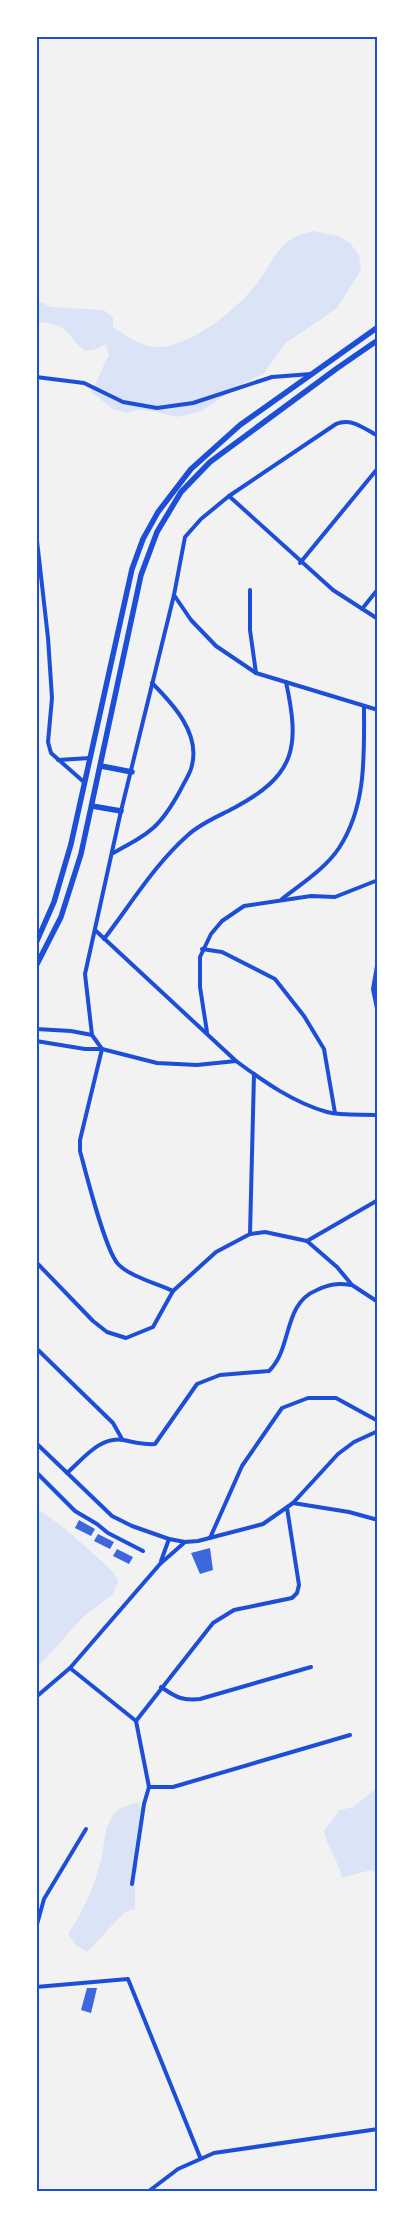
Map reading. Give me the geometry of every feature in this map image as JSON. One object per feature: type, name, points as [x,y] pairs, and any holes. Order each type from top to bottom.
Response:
[{"type":"main road","points":[[36,943],[54,902],[71,844],[132,569],[144,539],[158,512],[186,475],[240,425],[378,327]]},
{"type":"main road","points":[[36,966],[61,917],[81,854],[141,575],[157,532],[181,492],[210,462],[378,340]]},
{"type":"main road","points":[[101,766],[132,772]]},
{"type":"main road","points":[[92,806],[121,811]]},
{"type":"street","points":[[36,378],[84,382],[123,402],[157,408],[193,403],[272,377],[312,374]]},
{"type":"street","points":[[173,1291],[124,1269],[117,1263],[102,1226],[80,1151],[80,1140],[102,1049],[92,1035],[85,974],[121,811],[174,596],[185,538],[201,518],[228,496],[342,421],[353,422],[378,436]]},
{"type":"street","points":[[300,563],[378,468]]},
{"type":"street","points":[[228,496],[300,563],[333,590],[378,619]]},
{"type":"street","points":[[36,532],[48,638],[52,698],[48,742],[51,752],[58,760],[85,783]]},
{"type":"street","points":[[362,609],[378,589]]},
{"type":"street","points":[[250,590],[250,630],[256,673]]},
{"type":"street","points":[[174,596],[191,620],[216,646],[256,673],[378,710]]},
{"type":"street","points":[[104,939],[173,849],[195,829],[245,802],[280,776],[290,759],[293,736],[291,706],[286,682]]},
{"type":"street","points":[[113,853],[157,826],[170,809],[192,765],[192,745],[188,728],[172,703],[152,683]]},
{"type":"street","points":[[282,899],[322,867],[339,848],[358,809],[364,758],[364,706]]},
{"type":"street","points":[[58,760],[90,758]]},
{"type":"street","points":[[207,1033],[200,987],[200,957],[202,949],[211,934],[237,909],[282,899],[311,896],[335,897],[378,880]]},
{"type":"street","points":[[95,930],[236,1060],[254,1074],[291,1096],[328,1112],[378,1115]]},
{"type":"street","points":[[202,949],[222,952],[275,979],[304,1016],[324,1049],[336,1112]]},
{"type":"street","points":[[378,960],[373,988],[378,1013]]},
{"type":"street","points":[[36,1029],[72,1031],[92,1035]]},
{"type":"street","points":[[36,1042],[85,1049],[102,1049],[157,1063],[197,1065],[236,1060]]},
{"type":"street","points":[[250,1234],[254,1074]]},
{"type":"street","points":[[307,1241],[378,1200]]},
{"type":"street","points":[[36,1262],[93,1321],[107,1332],[126,1338],[153,1327],[173,1291],[216,1252],[250,1234],[265,1232],[307,1241],[337,1267],[352,1285],[378,1302]]},
{"type":"street","points":[[67,1474],[98,1445],[111,1439],[122,1439],[148,1445],[155,1444],[168,1428],[191,1390],[204,1380],[220,1375],[269,1371],[280,1356],[296,1307],[307,1294],[335,1283],[352,1285]]},
{"type":"street","points":[[36,1348],[113,1423],[122,1439]]},
{"type":"street","points":[[210,1538],[242,1466],[282,1408],[308,1398],[336,1398],[378,1421]]},
{"type":"street","points":[[36,1444],[112,1516],[132,1526],[169,1539],[185,1542],[210,1538],[263,1524],[288,1508],[338,1454],[354,1442],[378,1431]]},
{"type":"street","points":[[36,1472],[75,1511],[108,1533],[143,1551]]},
{"type":"street","points":[[293,1503],[348,1512],[378,1520]]},
{"type":"street","points":[[136,1721],[213,1623],[234,1610],[292,1598],[297,1594],[299,1585],[288,1508]]},
{"type":"street","points":[[160,1564],[169,1539]]},
{"type":"street","points":[[36,1697],[70,1668],[160,1564],[185,1542]]},
{"type":"street","points":[[161,1687],[187,1701],[200,1699],[311,1667]]},
{"type":"street","points":[[70,1668],[136,1721],[149,1787],[144,1804],[132,1884]]},
{"type":"street","points":[[149,1787],[173,1787],[350,1736]]},
{"type":"street","points":[[36,1928],[44,1899],[86,1829]]},
{"type":"street","points":[[36,1987],[128,1979],[200,2157]]},
{"type":"street","points":[[148,2191],[178,2169],[200,2157],[214,2153],[378,2129]]},
{"type":"shaded area","points":[[313,231],[338,236],[350,243],[359,255],[361,270],[337,308],[286,343],[263,374],[242,384],[200,412],[176,417],[152,411],[139,410],[126,413],[113,409],[91,392],[109,356],[106,344],[97,349],[85,351],[61,327],[36,322],[36,300],[51,307],[104,310],[113,318],[113,327],[133,340],[149,346],[167,346],[181,342],[209,327],[246,296],[283,245],[291,239]]},
{"type":"shaded area","points":[[36,1508],[61,1525],[83,1544],[111,1570],[118,1581],[113,1594],[83,1617],[36,1669]]},
{"type":"shaded area","points":[[378,1787],[378,1874],[371,1870],[342,1878],[324,1831],[340,1810],[353,1807]]},
{"type":"shaded area","points":[[139,1802],[142,1815],[135,1853],[138,1866],[135,1879],[135,1909],[125,1912],[87,1952],[76,1945],[68,1934],[79,1917],[95,1880],[108,1824],[120,1809]]},
{"type":"building","points":[[79,1520],[95,1529],[91,1536],[75,1528]]},
{"type":"building","points":[[98,1534],[114,1542],[110,1549],[94,1541]]},
{"type":"building","points":[[210,1548],[213,1570],[200,1574],[191,1553]]},
{"type":"building","points":[[117,1549],[133,1557],[129,1564],[113,1556]]},
{"type":"building","points":[[87,1988],[97,1988],[91,2013],[81,2010]]}]
